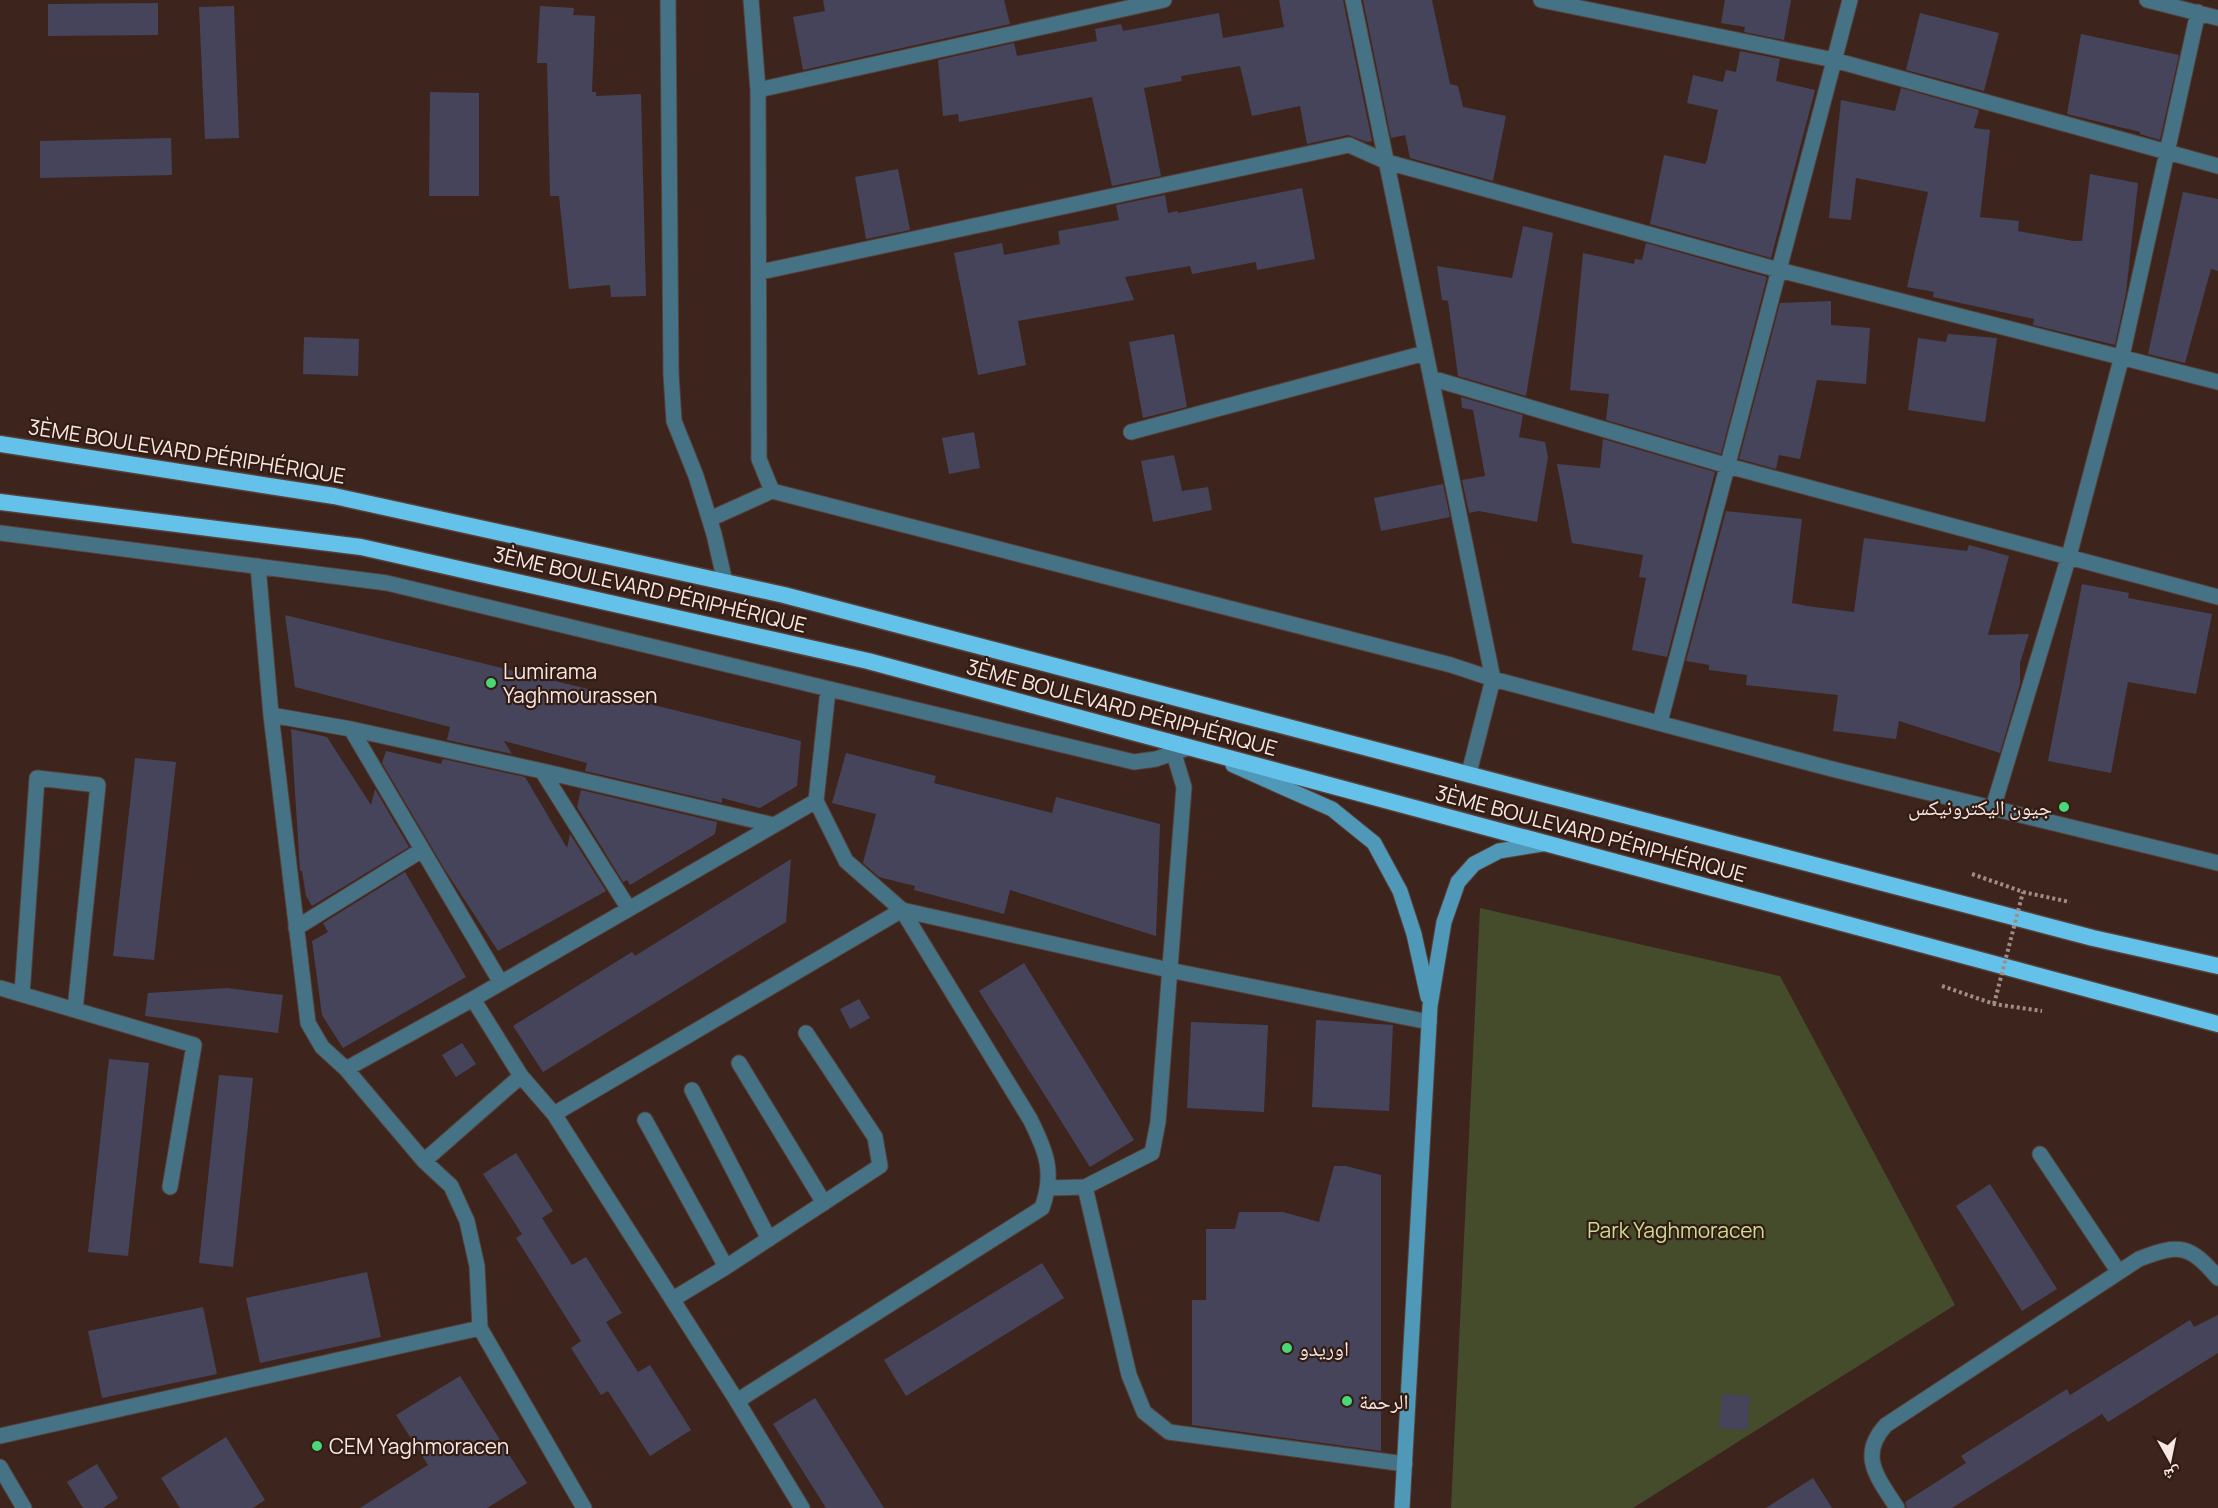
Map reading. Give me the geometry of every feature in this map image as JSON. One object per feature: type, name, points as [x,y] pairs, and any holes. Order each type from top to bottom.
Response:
[{"type":"highway","name":"3ÈME BOULEVARD PÉRIPHÉRIQUE","points":[[0,444],[334,496],[796,598],[2093,938],[2214,964]]},
{"type":"highway","name":"3ÈME BOULEVARD PÉRIPHÉRIQUE","points":[[0,502],[361,547],[868,661],[1181,751],[1542,844],[2218,1024]]},
{"type":"highway","points":[[2200,1019],[2218,1035]]},
{"type":"main road","points":[[1181,751],[1281,784],[1332,809],[1374,843],[1400,891],[1414,934],[1429,1014]]},
{"type":"main road","points":[[1402,1508],[1429,1014],[1444,922],[1458,882],[1474,864],[1499,851],[1542,844]]},
{"type":"street","points":[[668,0],[671,374],[674,421],[710,519],[725,582]]},
{"type":"street","points":[[751,0],[758,90],[761,272],[759,459],[772,491]]},
{"type":"street","points":[[758,90],[1164,0]]},
{"type":"street","points":[[1353,0],[1493,679],[1468,773]]},
{"type":"street","points":[[1541,0],[1834,60],[2218,166]]},
{"type":"street","points":[[1660,722],[1850,0]]},
{"type":"street","points":[[2147,0],[2218,18]]},
{"type":"street","points":[[1993,808],[2068,556],[2122,356],[2169,153],[2198,12]]},
{"type":"street","points":[[761,272],[1348,145],[1387,162],[1779,270],[2218,382]]},
{"type":"street","points":[[1131,432],[1425,353]]},
{"type":"street","points":[[1431,378],[1728,466],[2218,597]]},
{"type":"street","points":[[710,519],[772,491],[1451,665],[1493,679],[1832,769],[2218,863]]},
{"type":"street","points":[[0,533],[387,583],[1134,762],[1181,751],[1184,787],[1158,1122],[1152,1153],[1085,1187],[1049,1188]]},
{"type":"street","points":[[258,566],[271,715],[308,1023],[322,1047],[346,1069],[424,1161],[451,1186],[467,1221],[477,1266],[480,1328],[584,1508]]},
{"type":"street","points":[[737,1401],[1042,1208],[1049,1188],[1046,1153],[1030,1119],[902,910],[846,861],[816,801],[828,690]]},
{"type":"street","points":[[271,715],[351,729],[774,825]]},
{"type":"street","points":[[351,729],[501,983]]},
{"type":"street","points":[[542,771],[629,909]]},
{"type":"street","points":[[22,994],[37,778],[98,785],[75,1010]]},
{"type":"street","points":[[346,1069],[473,999],[816,801]]},
{"type":"street","points":[[296,928],[422,850]]},
{"type":"street","points":[[554,1114],[902,910],[1169,970],[1429,1014]]},
{"type":"street","points":[[0,988],[194,1045],[170,1187]]},
{"type":"street","points":[[473,999],[521,1076],[554,1114],[673,1299],[802,1508]]},
{"type":"street","points":[[673,1299],[880,1166],[875,1137],[806,1033]]},
{"type":"street","points":[[739,1063],[824,1203]]},
{"type":"street","points":[[424,1161],[521,1076]]},
{"type":"street","points":[[692,1090],[769,1239]]},
{"type":"street","points":[[645,1120],[726,1267]]},
{"type":"street","points":[[2040,1154],[2118,1271]]},
{"type":"street","points":[[1085,1187],[1129,1375],[1144,1412],[1169,1432],[1405,1464]]},
{"type":"street","points":[[1897,1508],[1877,1480],[1872,1460],[1871,1449],[1880,1431],[2118,1271],[2166,1249],[2181,1248],[2200,1257],[2218,1278]]},
{"type":"street","points":[[0,1436],[480,1328]]},
{"type":"street","points":[[0,1467],[24,1508]]},
{"type":"path","points":[[1972,874],[2023,892],[2070,902]]},
{"type":"path","points":[[1994,1004],[2023,892]]},
{"type":"path","points":[[1942,986],[1994,1004],[2042,1011]]},
{"type":"green space","name":"Park Yaghmoracen","points":[[1480,908],[1780,976],[1955,1305],[1633,1508],[1451,1508]]},
{"type":"building","points":[[823,0],[1004,0],[1010,24],[803,70],[793,17],[825,11]]},
{"type":"building","points":[[1279,0],[1343,0],[1372,141],[1367,142],[1348,135],[1307,144],[1300,106],[1252,116],[1240,66],[1181,76],[1182,81],[1144,88],[1161,176],[1112,186],[1092,97],[959,122],[958,114],[943,116],[938,60],[1014,43],[1017,56],[1097,41],[1095,29],[1121,24],[1123,31],[1219,13],[1223,38],[1284,27]]},
{"type":"building","points":[[1363,0],[1432,0],[1450,84],[1458,86],[1463,107],[1506,116],[1493,181],[1410,158],[1405,135],[1391,138]]},
{"type":"building","points":[[1725,0],[1791,0],[1784,40],[1744,32],[1745,27],[1721,23]]},
{"type":"building","points":[[158,3],[158,35],[48,36],[48,4]]},
{"type":"building","points":[[234,6],[239,138],[205,139],[199,7]]},
{"type":"building","points":[[540,6],[574,8],[573,15],[595,16],[592,92],[596,92],[596,96],[641,94],[646,296],[611,297],[610,285],[569,289],[559,196],[550,196],[547,63],[537,63]]},
{"type":"building","points":[[1920,13],[1999,33],[1984,91],[1906,70]]},
{"type":"building","points":[[2081,34],[2179,55],[2160,140],[2140,134],[2140,132],[2067,114]]},
{"type":"building","points":[[1740,51],[1780,59],[1776,81],[1815,90],[1771,258],[1650,224],[1664,155],[1705,164],[1707,160],[1718,110],[1687,103],[1693,75],[1723,82],[1726,70],[1736,72]]},
{"type":"building","points":[[1901,88],[1979,110],[1974,128],[1990,130],[1980,217],[2019,221],[2018,231],[2082,241],[2090,174],[2138,183],[2126,293],[2115,345],[2033,325],[2034,319],[1933,297],[1934,292],[1907,287],[1928,192],[1856,178],[1851,220],[1829,218],[1841,100],[1895,111]]},
{"type":"building","points":[[430,92],[479,93],[479,196],[429,196]]},
{"type":"building","points":[[171,138],[172,175],[40,178],[40,141]]},
{"type":"building","points":[[898,169],[910,230],[866,239],[855,177]]},
{"type":"building","points":[[1302,188],[1315,259],[1257,270],[1256,262],[1192,274],[1190,266],[1125,277],[1134,300],[1018,321],[1026,365],[978,375],[954,253],[1002,243],[1004,255],[1060,244],[1058,231],[1119,220],[1116,205],[1165,195],[1168,213],[1178,211],[1178,213]]},
{"type":"building","points":[[2183,192],[2218,199],[2218,271],[2211,269],[2185,363],[2148,354]]},
{"type":"building","points":[[1523,226],[1553,233],[1526,396],[1458,376],[1448,301],[1442,300],[1437,266],[1512,278]]},
{"type":"building","points":[[1646,243],[1767,277],[1721,454],[1606,420],[1609,394],[1570,390],[1583,253],[1634,264],[1635,259],[1642,260]]},
{"type":"building","points":[[1831,301],[1831,325],[1870,328],[1866,384],[1817,380],[1800,459],[1779,455],[1776,469],[1739,459],[1780,303]]},
{"type":"building","points":[[1174,334],[1187,407],[1143,418],[1129,342]]},
{"type":"building","points":[[1948,334],[1997,338],[1985,422],[1908,410],[1918,338],[1946,342]]},
{"type":"building","points":[[304,337],[359,339],[358,376],[303,374]]},
{"type":"building","points":[[1461,397],[1523,415],[1519,437],[1545,442],[1548,457],[1537,522],[1479,511],[1469,513],[1462,480],[1485,476],[1473,410],[1462,408]]},
{"type":"building","points":[[974,432],[980,468],[949,474],[942,438]]},
{"type":"building","points":[[1603,439],[1715,472],[1667,657],[1632,650],[1646,578],[1639,577],[1643,555],[1572,543],[1557,464],[1600,468]]},
{"type":"building","points":[[1174,455],[1182,491],[1208,487],[1212,510],[1153,522],[1141,461]]},
{"type":"building","points":[[1443,484],[1450,517],[1381,531],[1374,498]]},
{"type":"building","points":[[1726,511],[1802,519],[1792,603],[1807,606],[1854,612],[1864,538],[1967,551],[1969,545],[2009,556],[1988,635],[2029,634],[2020,663],[2020,684],[2000,753],[1899,721],[1896,739],[1833,731],[1838,695],[1746,685],[1747,675],[1709,670],[1709,665],[1686,661]]},
{"type":"building","points":[[2082,584],[2129,593],[2128,598],[2212,614],[2196,694],[2128,682],[2111,773],[2048,761]]},
{"type":"building","points":[[285,615],[801,741],[797,786],[760,808],[722,798],[722,803],[585,771],[587,763],[504,741],[512,754],[447,740],[450,727],[295,687]]},
{"type":"building","points":[[291,729],[327,737],[371,805],[375,789],[409,847],[312,906],[306,896],[302,871],[300,871]]},
{"type":"building","points":[[386,751],[441,764],[443,759],[525,777],[567,848],[570,834],[606,891],[498,951],[445,870],[382,763]]},
{"type":"building","points":[[846,753],[936,776],[934,783],[1052,813],[1056,797],[1160,824],[1156,936],[1010,890],[1004,914],[914,890],[915,886],[879,877],[863,863],[876,814],[832,803]]},
{"type":"building","points":[[135,758],[176,762],[154,960],[113,956]]},
{"type":"building","points":[[581,790],[717,822],[715,834],[630,885],[627,880],[623,882],[577,807]]},
{"type":"building","points":[[791,859],[786,922],[543,1072],[513,1026],[632,952],[635,956]]},
{"type":"building","points":[[405,872],[466,977],[343,1048],[322,1015],[312,941],[328,932],[323,923]]},
{"type":"building","points":[[1024,963],[1134,1140],[1090,1167],[979,991]]},
{"type":"building","points":[[227,988],[283,995],[278,1033],[145,1016],[148,993]]},
{"type":"building","points":[[859,999],[870,1018],[850,1029],[840,1009]]},
{"type":"building","points":[[1316,1020],[1393,1025],[1389,1111],[1312,1107]]},
{"type":"building","points":[[1191,1022],[1268,1025],[1264,1112],[1187,1108]]},
{"type":"building","points":[[462,1043],[476,1064],[456,1077],[442,1055]]},
{"type":"building","points":[[109,1059],[149,1063],[128,1256],[88,1252]]},
{"type":"building","points":[[219,1075],[253,1078],[233,1267],[199,1263]]},
{"type":"building","points":[[516,1153],[553,1211],[542,1218],[572,1265],[586,1257],[622,1313],[606,1322],[638,1372],[650,1365],[691,1430],[650,1456],[608,1391],[601,1395],[571,1348],[581,1341],[516,1238],[522,1234],[483,1174]]},
{"type":"building","name":"اوريدو","points":[[1334,1166],[1346,1166],[1381,1175],[1381,1451],[1192,1425],[1192,1300],[1206,1300],[1206,1229],[1235,1229],[1239,1212],[1283,1212],[1319,1222]]},
{"type":"building","points":[[1990,1184],[2057,1289],[2022,1311],[1956,1206]]},
{"type":"building","points":[[1042,1263],[1064,1298],[906,1396],[884,1360]]},
{"type":"building","points":[[367,1272],[381,1337],[260,1363],[246,1298]]},
{"type":"building","points":[[203,1307],[217,1374],[102,1398],[88,1331]]},
{"type":"building","points":[[2218,1315],[2218,1353],[2108,1422],[2102,1414],[1952,1508],[1907,1508],[1905,1502],[1966,1463],[1961,1456],[2067,1389],[2070,1395],[2190,1320],[2194,1327]]},
{"type":"building","points":[[460,1376],[527,1483],[487,1508],[360,1508],[428,1465],[396,1415]]},
{"type":"building","points":[[1722,1394],[1750,1396],[1747,1430],[1719,1428]]},
{"type":"building","points":[[815,1398],[884,1508],[826,1508],[773,1424]]},
{"type":"building","points":[[226,1437],[265,1500],[253,1508],[180,1508],[161,1478]]},
{"type":"building","points":[[97,1464],[118,1498],[103,1508],[83,1508],[67,1482]]},
{"type":"building","points":[[1813,1478],[1832,1508],[1766,1508]]},
{"type":"place","name":"Lumirama Yaghmourassen","points":[[491,683]]},
{"type":"place","name":"جيون اليكترونيكس","points":[[2064,807]]},
{"type":"place","name":"اوريدو","points":[[1287,1348]]},
{"type":"place","name":"الرحمة","points":[[1347,1401]]},
{"type":"place","name":"CEM Yaghmoracen","points":[[317,1446]]}]
